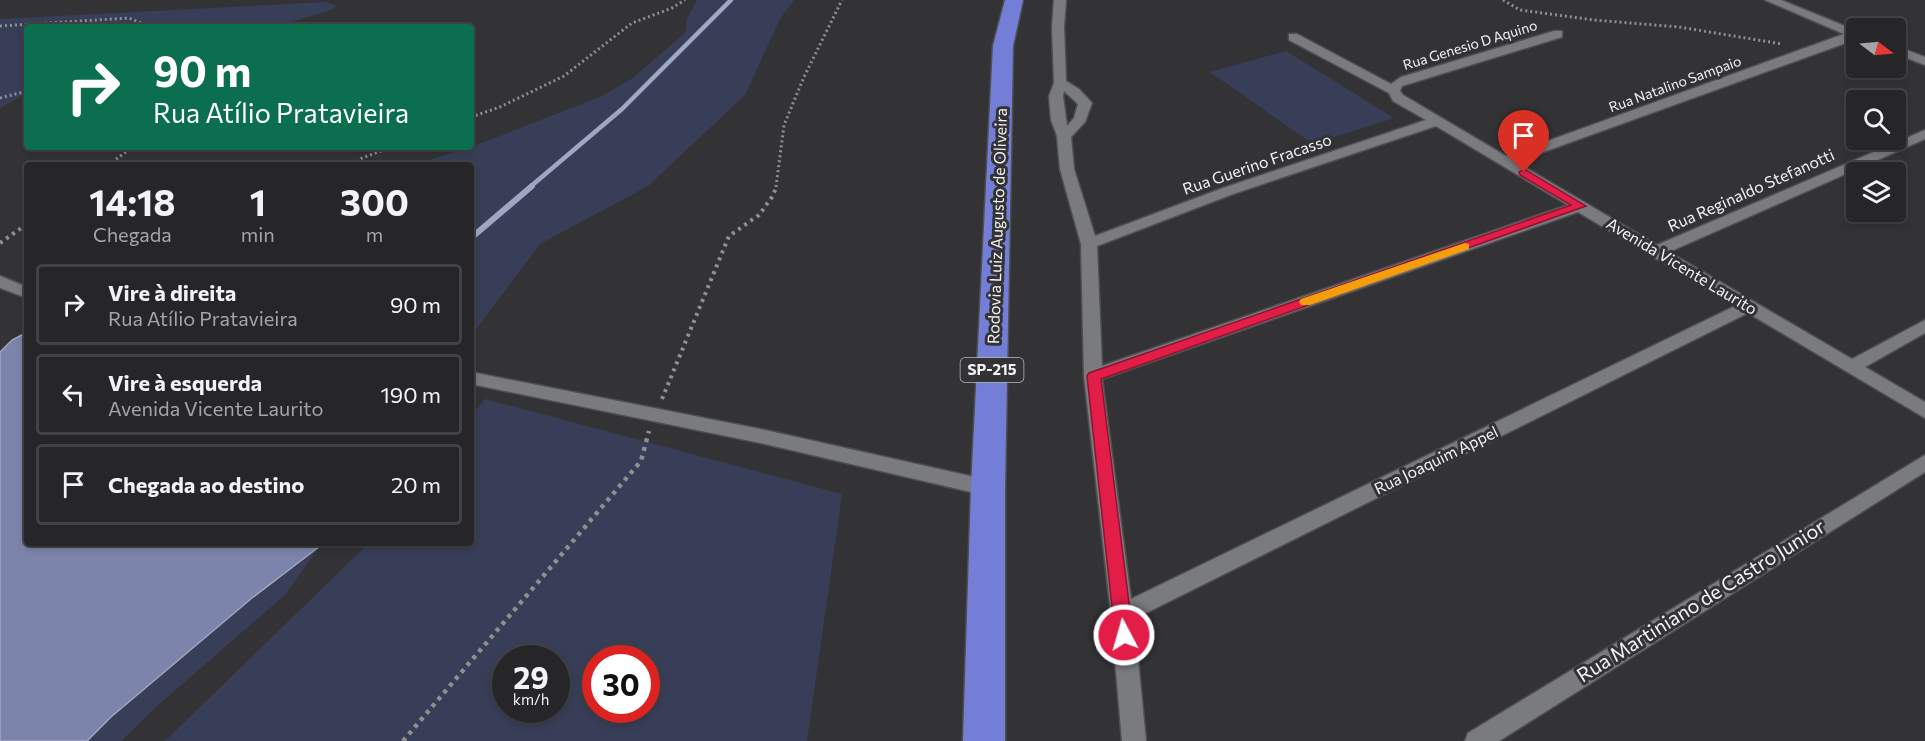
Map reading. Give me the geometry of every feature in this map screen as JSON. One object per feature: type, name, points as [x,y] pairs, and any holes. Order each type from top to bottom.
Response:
[{"type":"highway","name":"Rodovia Luiz Augusto de Oliveira","points":[[984,741],[988,488],[1003,46],[1014,0]]},
{"type":"street","points":[[1060,0],[1058,27],[1060,83],[1056,96],[1058,120],[1064,136],[1067,169],[1089,244],[1094,376],[1122,614],[1134,741]]},
{"type":"street","points":[[1771,0],[1846,31]]},
{"type":"street","name":"Rua Genesio D Aquino","points":[[1394,91],[1397,84],[1406,80],[1558,34]]},
{"type":"street","name":"Avenida Vicente Laurito","points":[[1293,37],[1394,91],[1398,98],[1925,411]]},
{"type":"street","name":"Rua Natalino Sampaio","points":[[1506,161],[1846,38]]},
{"type":"street","points":[[1906,54],[1925,61]]},
{"type":"street","points":[[1060,83],[1085,103],[1077,126],[1064,136]]},
{"type":"street","name":"Rua Guerino Fracasso","points":[[1089,244],[1228,191],[1438,121]]},
{"type":"street","name":"Rua Reginaldo Stefanotti","points":[[1657,251],[1925,134]]},
{"type":"street","points":[[1094,376],[1580,206]]},
{"type":"street","points":[[0,281],[24,292]]},
{"type":"street","name":"Rua Joaquim Appel","points":[[1122,614],[1749,306]]},
{"type":"street","points":[[1852,367],[1925,326]]},
{"type":"street","points":[[474,379],[765,436],[988,488]]},
{"type":"street","name":"Rua Martiniano de Castro Junior","points":[[1477,741],[1925,462]]},
{"type":"path","points":[[474,116],[500,107],[564,76],[632,23],[666,12],[685,0]]},
{"type":"path","points":[[403,741],[641,460],[655,415],[729,236],[748,226],[764,211],[780,182],[782,129],[801,80],[842,0]]},
{"type":"path","points":[[1503,0],[1520,10],[1594,20],[1679,27],[1815,49]]},
{"type":"path","points":[[32,24],[129,18],[144,24]]},
{"type":"path","points":[[0,26],[24,25]]},
{"type":"path","points":[[0,98],[24,92]]},
{"type":"path","points":[[112,162],[129,150]]},
{"type":"path","points":[[357,162],[384,150]]},
{"type":"path","points":[[0,243],[24,226]]},
{"type":"shaded area","points":[[697,0],[794,0],[780,19],[745,95],[648,186],[540,244],[474,332],[474,162],[423,162],[460,150],[474,150],[474,146],[602,96],[633,78],[685,33],[687,19]]},
{"type":"shaded area","points":[[326,2],[337,6],[289,24],[24,24],[24,95],[0,108],[0,19]]},
{"type":"shaded area","points":[[1286,51],[1394,118],[1313,144],[1210,72]]},
{"type":"shaded area","points":[[24,334],[24,546],[320,546],[252,598],[111,717],[87,741],[0,741],[0,352],[12,340]]},
{"type":"shaded area","points":[[485,399],[842,494],[807,741],[165,741],[366,546],[474,546],[474,412]]},
{"type":"shaded area","points":[[316,551],[286,594],[157,706],[121,741],[87,741],[141,690],[198,642]]},
{"type":"waterway","points":[[530,187],[622,109],[731,0]]},
{"type":"waterway","points":[[474,235],[532,186]]},
{"type":"slow traffic","points":[[1306,302],[1465,246]]},
{"type":"route","points":[[1124,635],[1094,376],[1580,206],[1524,172]]}]
